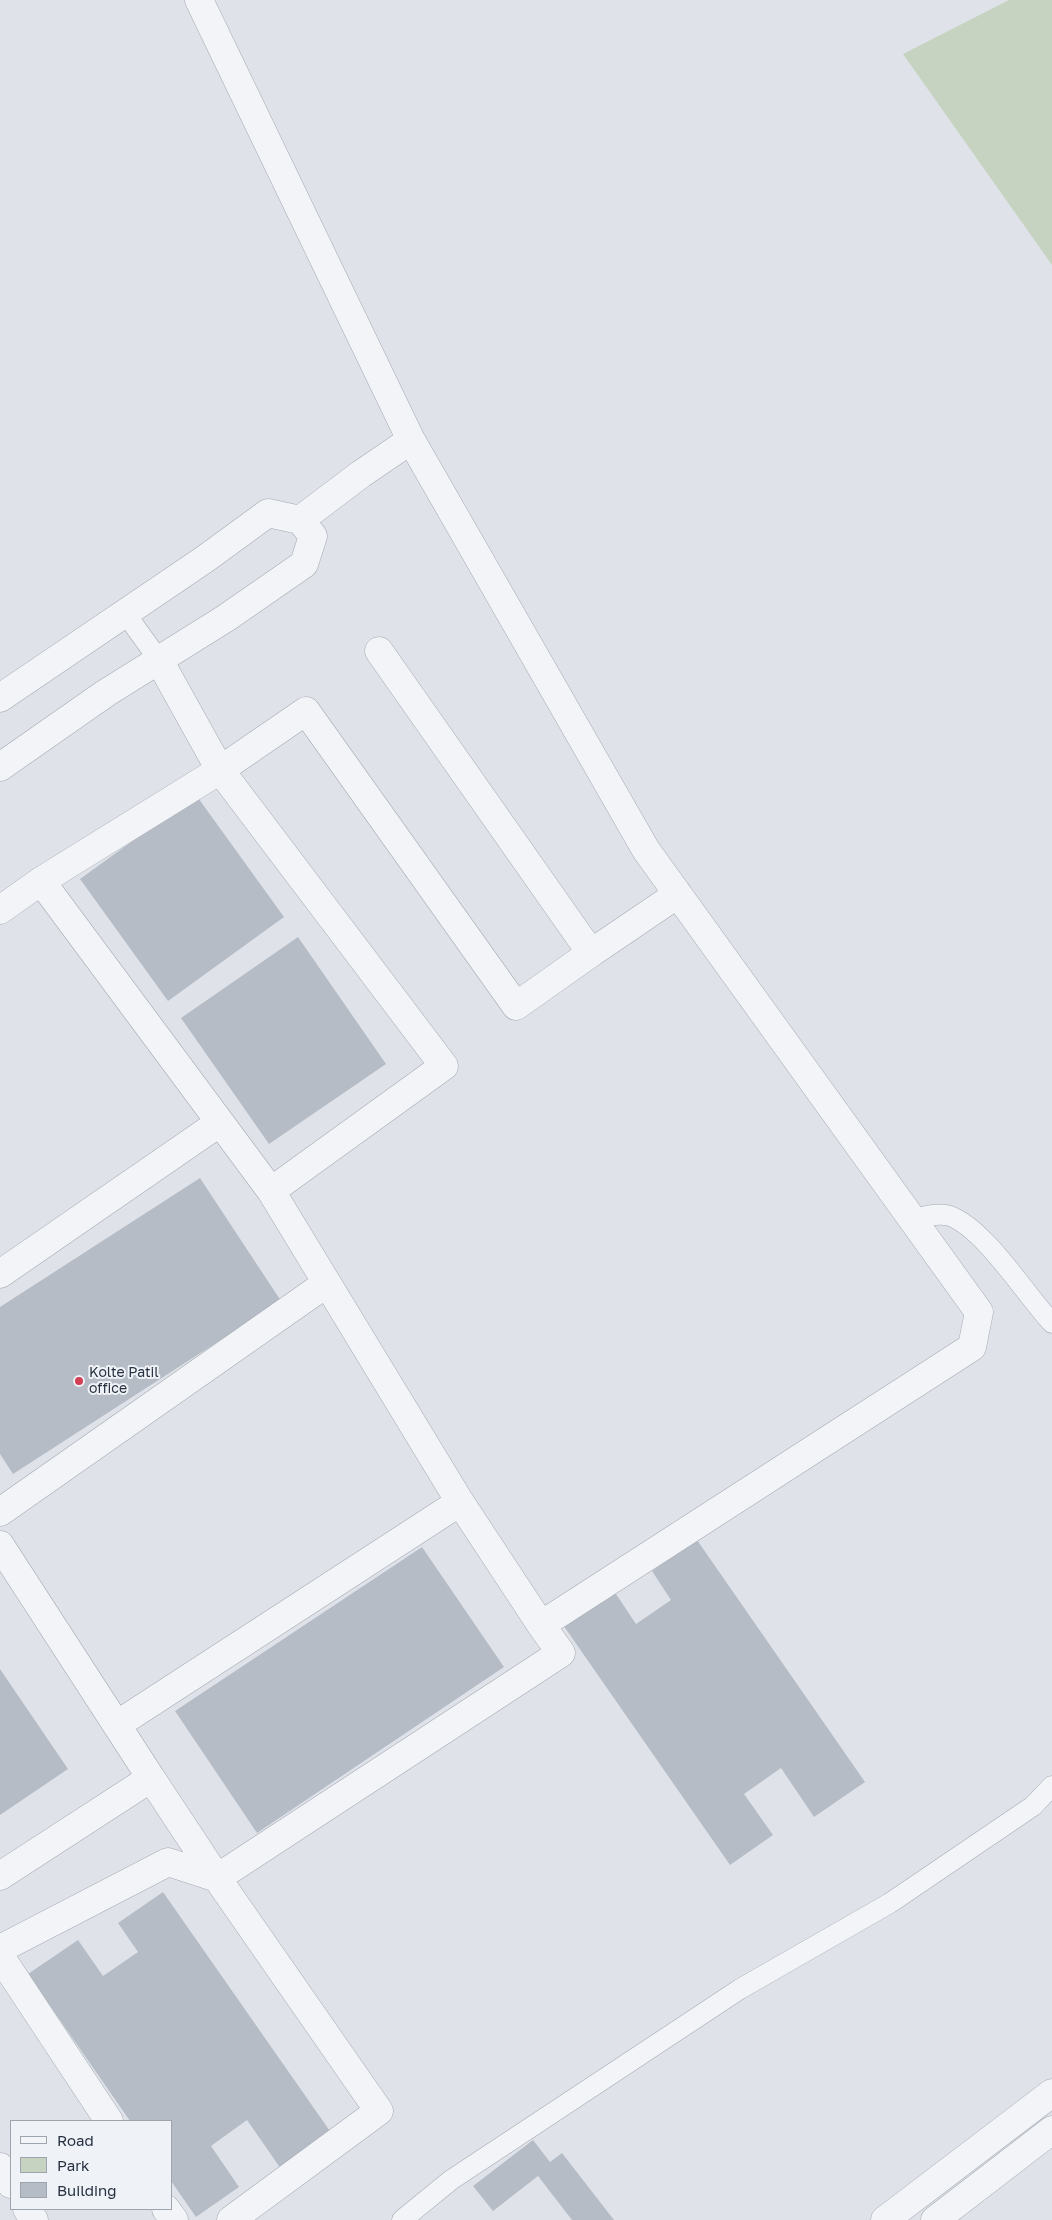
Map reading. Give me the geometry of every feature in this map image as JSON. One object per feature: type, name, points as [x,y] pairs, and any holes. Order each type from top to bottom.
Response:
[{"type":"street","points":[[199,0],[411,440],[646,850],[979,1312],[972,1347],[541,1625]]},
{"type":"street","points":[[300,520],[361,474],[411,440]]},
{"type":"street","points":[[0,698],[205,559],[268,513],[300,520],[313,536],[304,564],[226,618],[106,693],[0,767]]},
{"type":"street","points":[[379,650],[591,953]]},
{"type":"street","points":[[159,660],[220,770],[444,1066],[271,1191]]},
{"type":"street","points":[[0,910],[41,881],[220,770],[306,710],[516,1006],[678,894]]},
{"type":"street","points":[[41,881],[271,1191],[460,1502],[561,1653],[217,1878]]},
{"type":"street","points":[[0,1274],[219,1123]]},
{"type":"street","points":[[0,1512],[327,1283]]},
{"type":"street","points":[[118,1724],[460,1502]]},
{"type":"street","points":[[0,1545],[217,1878],[379,2111],[231,2220]]},
{"type":"street","points":[[0,1876],[151,1778]]},
{"type":"street","points":[[0,1949],[168,1862],[217,1878]]},
{"type":"street","points":[[0,1956],[108,2120]]},
{"type":"street","points":[[885,2220],[1052,2093]]},
{"type":"street","points":[[935,2220],[1052,2130]]},
{"type":"street","points":[[0,2167],[10,2182]]},
{"type":"lane","points":[[125,613],[159,660]]},
{"type":"lane","points":[[912,1219],[933,1215],[948,1215],[961,1222],[978,1235],[1052,1323]]},
{"type":"lane","points":[[402,2220],[451,2180],[740,1989],[890,1903],[1033,1806],[1052,1786]]},
{"type":"green space","points":[[1009,0],[1052,0],[1052,265],[903,54]]},
{"type":"building","points":[[196,795],[284,917],[168,1001],[80,879]]},
{"type":"building","points":[[298,937],[386,1064],[269,1144],[181,1018]]},
{"type":"building","name":"Kolte Patil office","points":[[200,1178],[281,1301],[13,1474],[0,1454],[0,1307]]},
{"type":"building","points":[[697,1540],[865,1782],[814,1817],[781,1768],[744,1794],[773,1835],[730,1865],[561,1622],[612,1588],[636,1624],[671,1600],[652,1571]]},
{"type":"building","points":[[422,1547],[504,1667],[257,1833],[175,1711]]},
{"type":"building","points":[[0,1669],[68,1769],[0,1815]]},
{"type":"building","points":[[163,1892],[332,2134],[281,2169],[247,2120],[211,2146],[239,2187],[196,2217],[172,2182],[172,2120],[129,2120],[28,1974],[78,1940],[103,1976],[138,1952],[118,1923]]},
{"type":"building","points":[[533,2140],[550,2162],[562,2153],[614,2220],[572,2220],[538,2176],[493,2211],[473,2186]]},
{"type":"place","name":"Kolte Patil office","points":[[79,1381]]}]
